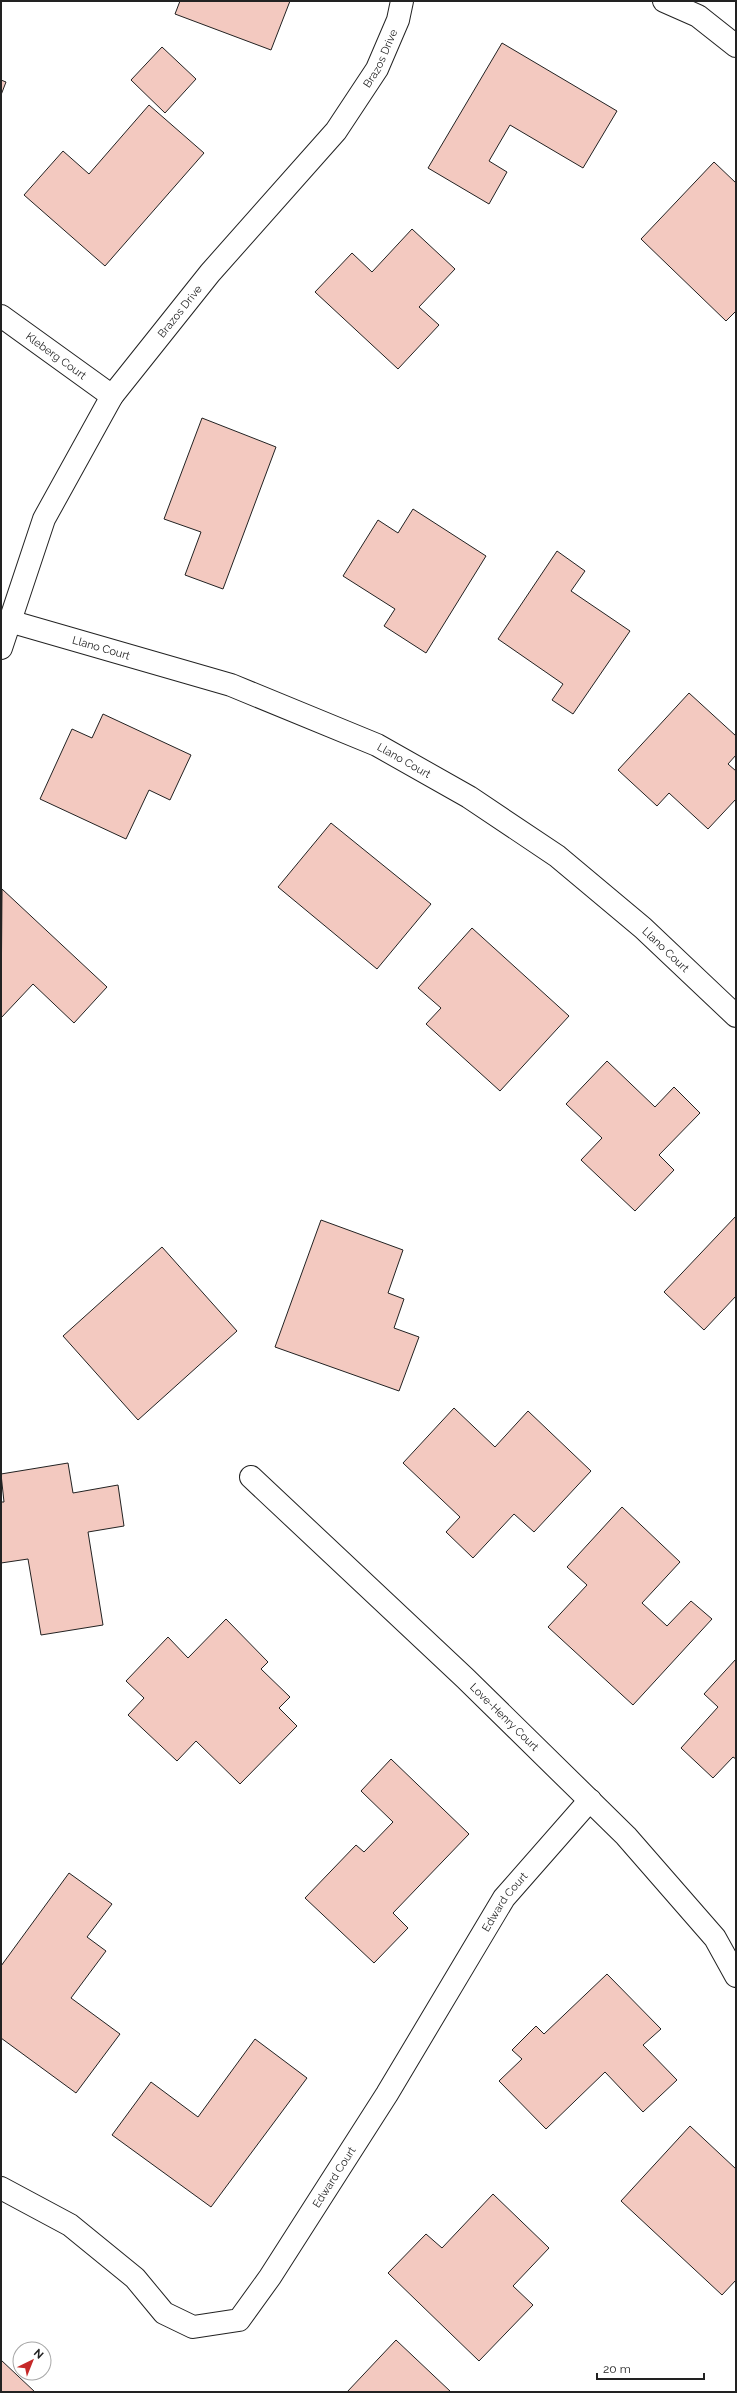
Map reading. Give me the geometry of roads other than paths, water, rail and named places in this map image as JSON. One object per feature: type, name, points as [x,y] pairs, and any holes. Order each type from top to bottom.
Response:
[{"type":"street","name":"Brazos Drive","points":[[1,648],[44,519],[112,396],[210,274],[336,131],[377,68],[398,20],[402,1]]},
{"type":"street","points":[[664,1],[698,16],[736,46]]},
{"type":"street","name":"Kleberg Court","points":[[1,316],[112,396]]},
{"type":"street","name":"Llano Court","points":[[9,621],[230,685],[377,745],[469,797],[556,856],[644,928],[736,1016]]},
{"type":"street","name":"Love-Henry Court","points":[[251,1477],[465,1678],[626,1836],[715,1938],[736,1976]]},
{"type":"street","name":"Edward Court","points":[[1,2188],[70,2225],[135,2278],[164,2313],[193,2327],[239,2320],[270,2277],[387,2094],[504,1898],[590,1800]]}]
